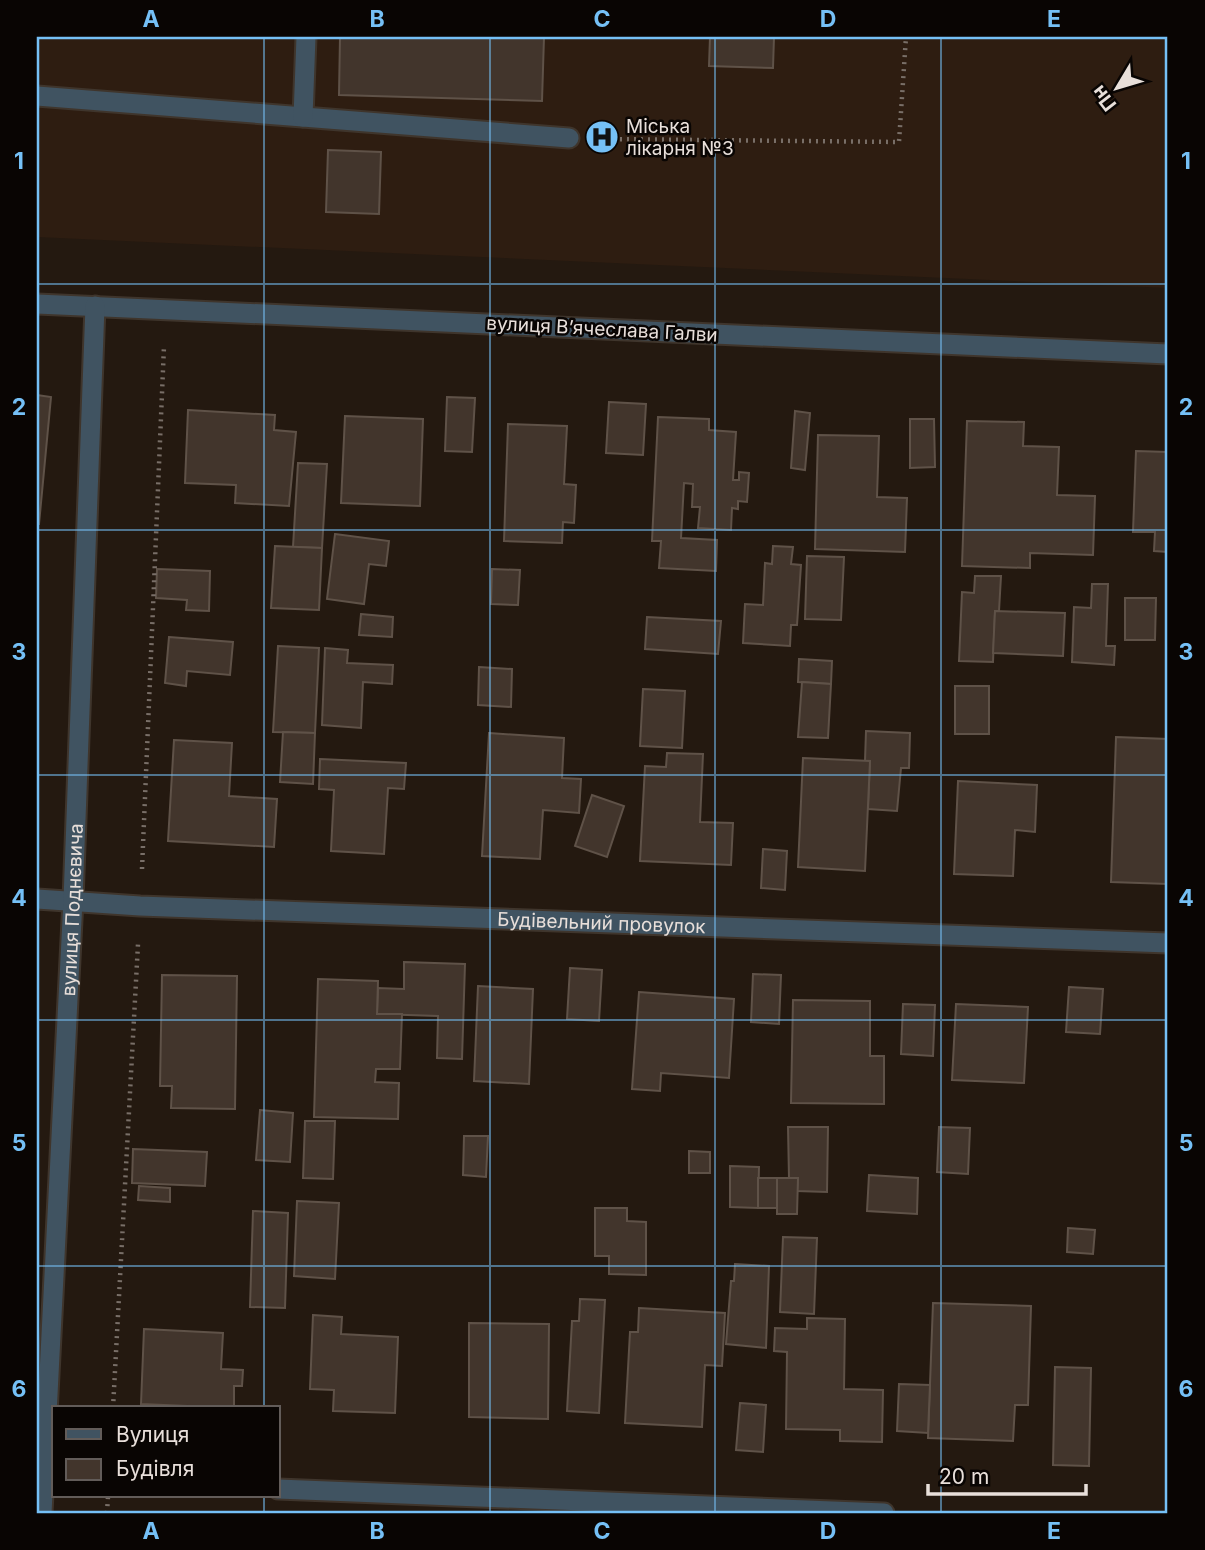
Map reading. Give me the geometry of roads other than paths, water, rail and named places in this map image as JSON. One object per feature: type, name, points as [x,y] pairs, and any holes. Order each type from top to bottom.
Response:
[{"type":"street","points":[[303,117],[306,37]]},
{"type":"street","points":[[37,96],[569,138]]},
{"type":"street","name":"вулиця Вʼячеслава Галви","points":[[37,304],[1168,354]]},
{"type":"street","name":"вулиця Поднєвича","points":[[42,1513],[74,900],[95,306]]},
{"type":"street","name":"Будівельний провулок","points":[[37,899],[140,906],[1168,943]]},
{"type":"street","points":[[280,1489],[884,1513]]},
{"type":"place","name":"Міська лікарня №3","points":[[602,137]]}]
